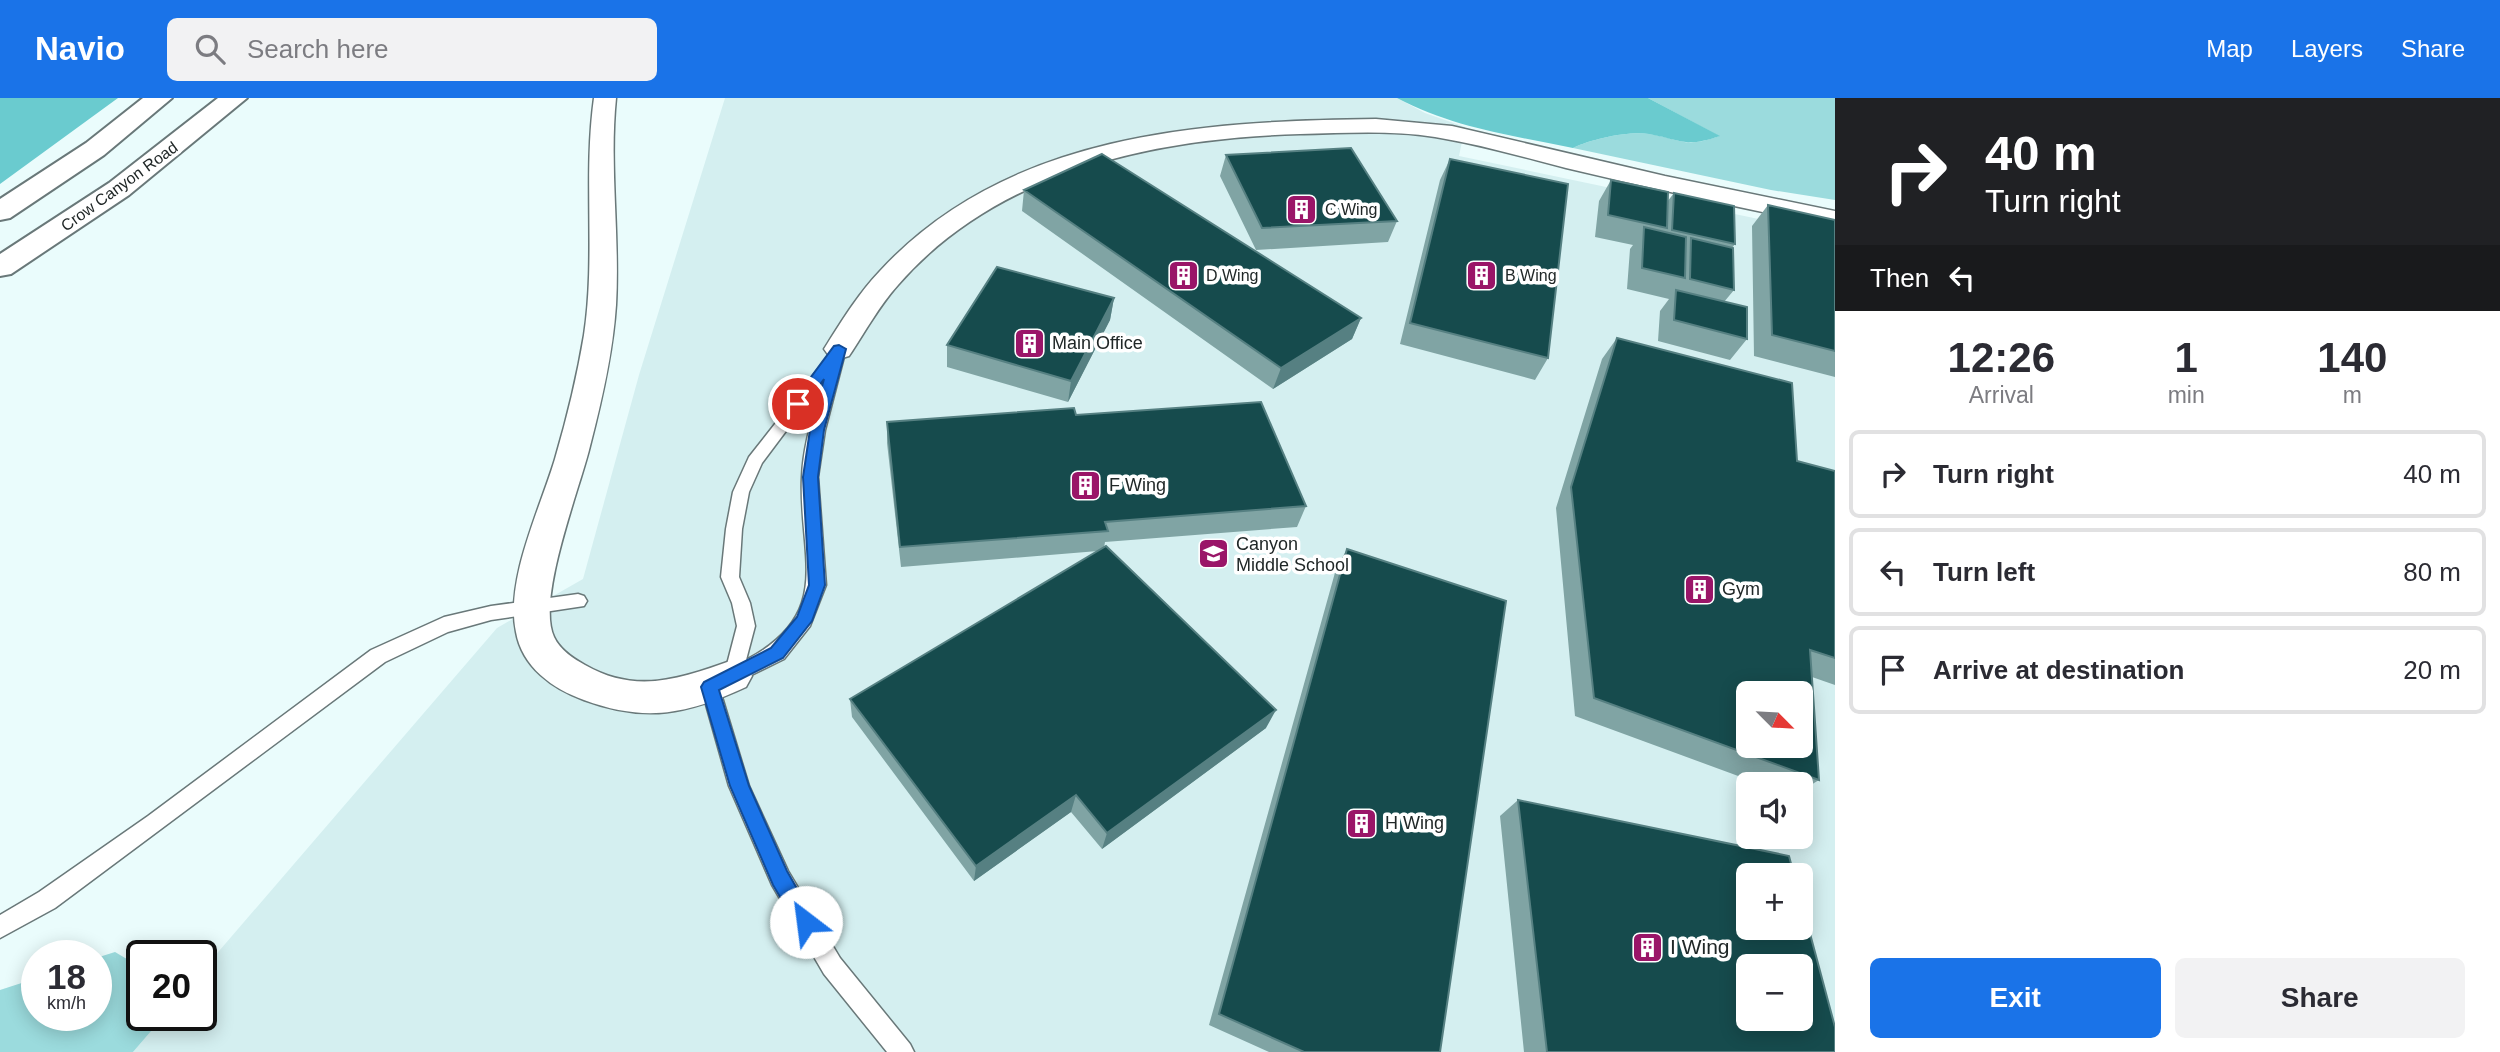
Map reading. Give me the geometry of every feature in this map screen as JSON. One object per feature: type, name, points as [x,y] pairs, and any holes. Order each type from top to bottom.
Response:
[{"type":"main road","points":[[0,212],[95,149],[159,98]]},
{"type":"main road","name":"Crow Canyon Road","points":[[0,267],[119,189],[234,98]]},
{"type":"street","points":[[605,98],[598,169],[602,289],[598,333],[571,458],[538,574],[534,635],[546,655],[570,678],[613,695],[660,701],[721,681]]},
{"type":"street","points":[[839,349],[872,299],[895,271],[922,245],[992,195],[1059,166],[1114,147],[1198,131],[1268,126],[1436,130],[1835,219]]},
{"type":"lane","points":[[721,681],[777,653],[804,621],[817,585],[810,477],[817,430],[839,349]]},
{"type":"lane","points":[[839,349],[755,461],[741,492],[734,529],[730,577],[741,603],[746,626],[721,681],[739,786],[780,878],[832,966],[902,1052]]},
{"type":"lane","points":[[0,928],[47,900],[155,823],[379,656],[444,625],[491,613],[578,601]]},
{"type":"shaded area","points":[[0,98],[118,98],[0,184]]},
{"type":"shaded area","name":"Canyon Middle School","points":[[725,98],[1397,98],[1425,113],[1465,127],[1459,156],[1835,235],[1835,1052],[133,1052],[151,1031],[217,1031],[217,953],[497,628],[583,579],[639,375]]},
{"type":"shaded area","points":[[1397,98],[1648,98],[1720,136],[1691,142],[1649,134],[1631,134],[1600,139],[1573,148],[1461,124]]},
{"type":"shaded area","points":[[1648,98],[1835,98],[1835,200],[1771,190],[1573,148],[1600,139],[1631,134],[1649,134],[1683,142],[1698,142],[1719,136]]},
{"type":"shaded area","points":[[112,953],[126,959],[126,1031],[151,1031],[133,1052],[0,1052],[0,990],[21,983],[21,1031],[112,1031]]},
{"type":"building","name":"C Wing","points":[[1351,148],[1397,221],[1262,228],[1226,155]]},
{"type":"building","name":"D Wing","points":[[1102,154],[1361,318],[1281,368],[1024,190]]},
{"type":"building","name":"B Wing","points":[[1450,159],[1568,184],[1548,358],[1410,323]]},
{"type":"building","points":[[1611,180],[1668,192],[1667,228],[1608,215]]},
{"type":"building","points":[[1674,193],[1734,206],[1735,244],[1672,230]]},
{"type":"building","points":[[1768,205],[1835,220],[1835,351],[1772,335]]},
{"type":"building","points":[[1644,227],[1686,237],[1685,278],[1642,268]]},
{"type":"building","points":[[1691,238],[1733,248],[1734,290],[1690,279]]},
{"type":"building","name":"Main Office","points":[[997,267],[1114,298],[1071,381],[947,345]]},
{"type":"building","points":[[1676,290],[1747,307],[1747,339],[1674,320]]},
{"type":"building","name":"Gym","points":[[1617,338],[1792,383],[1797,461],[1835,471],[1835,658],[1810,650],[1812,681],[1736,681],[1736,750],[1594,698],[1571,487]]},
{"type":"building","name":"F Wing","points":[[1261,402],[1306,506],[1105,522],[1108,531],[900,547],[887,422],[1074,408],[1076,415]]},
{"type":"building","points":[[1106,546],[1276,710],[1107,833],[1076,795],[976,866],[850,699]]},
{"type":"building","name":"H Wing","points":[[1347,549],[1506,601],[1440,1052],[1304,1052],[1219,1014]]},
{"type":"building","name":"Gym","points":[[1813,693],[1819,780],[1813,778],[1813,772],[1797,772],[1759,758],[1813,758]]},
{"type":"building","name":"I Wing","points":[[1518,800],[1736,845],[1736,849],[1755,849],[1789,856],[1791,863],[1736,863],[1736,940],[1812,940],[1835,1027],[1835,1052],[1547,1052]]},
{"type":"place","name":"C Wing","points":[[1302,209]]},
{"type":"place","name":"D Wing","points":[[1183,275]]},
{"type":"place","name":"B Wing","points":[[1482,275]]},
{"type":"place","name":"Main Office","points":[[1029,343]]},
{"type":"place","name":"F Wing","points":[[1086,485]]},
{"type":"place","name":"Canyon Middle School","points":[[1213,554]]},
{"type":"place","name":"Gym","points":[[1699,589]]},
{"type":"place","name":"H Wing","points":[[1362,823]]},
{"type":"place","name":"I Wing","points":[[1647,947]]},
{"type":"route","points":[[798,404],[839,349],[817,430],[810,477],[817,585],[804,621],[777,653],[710,687],[739,786],[780,878],[806,922]]}]
